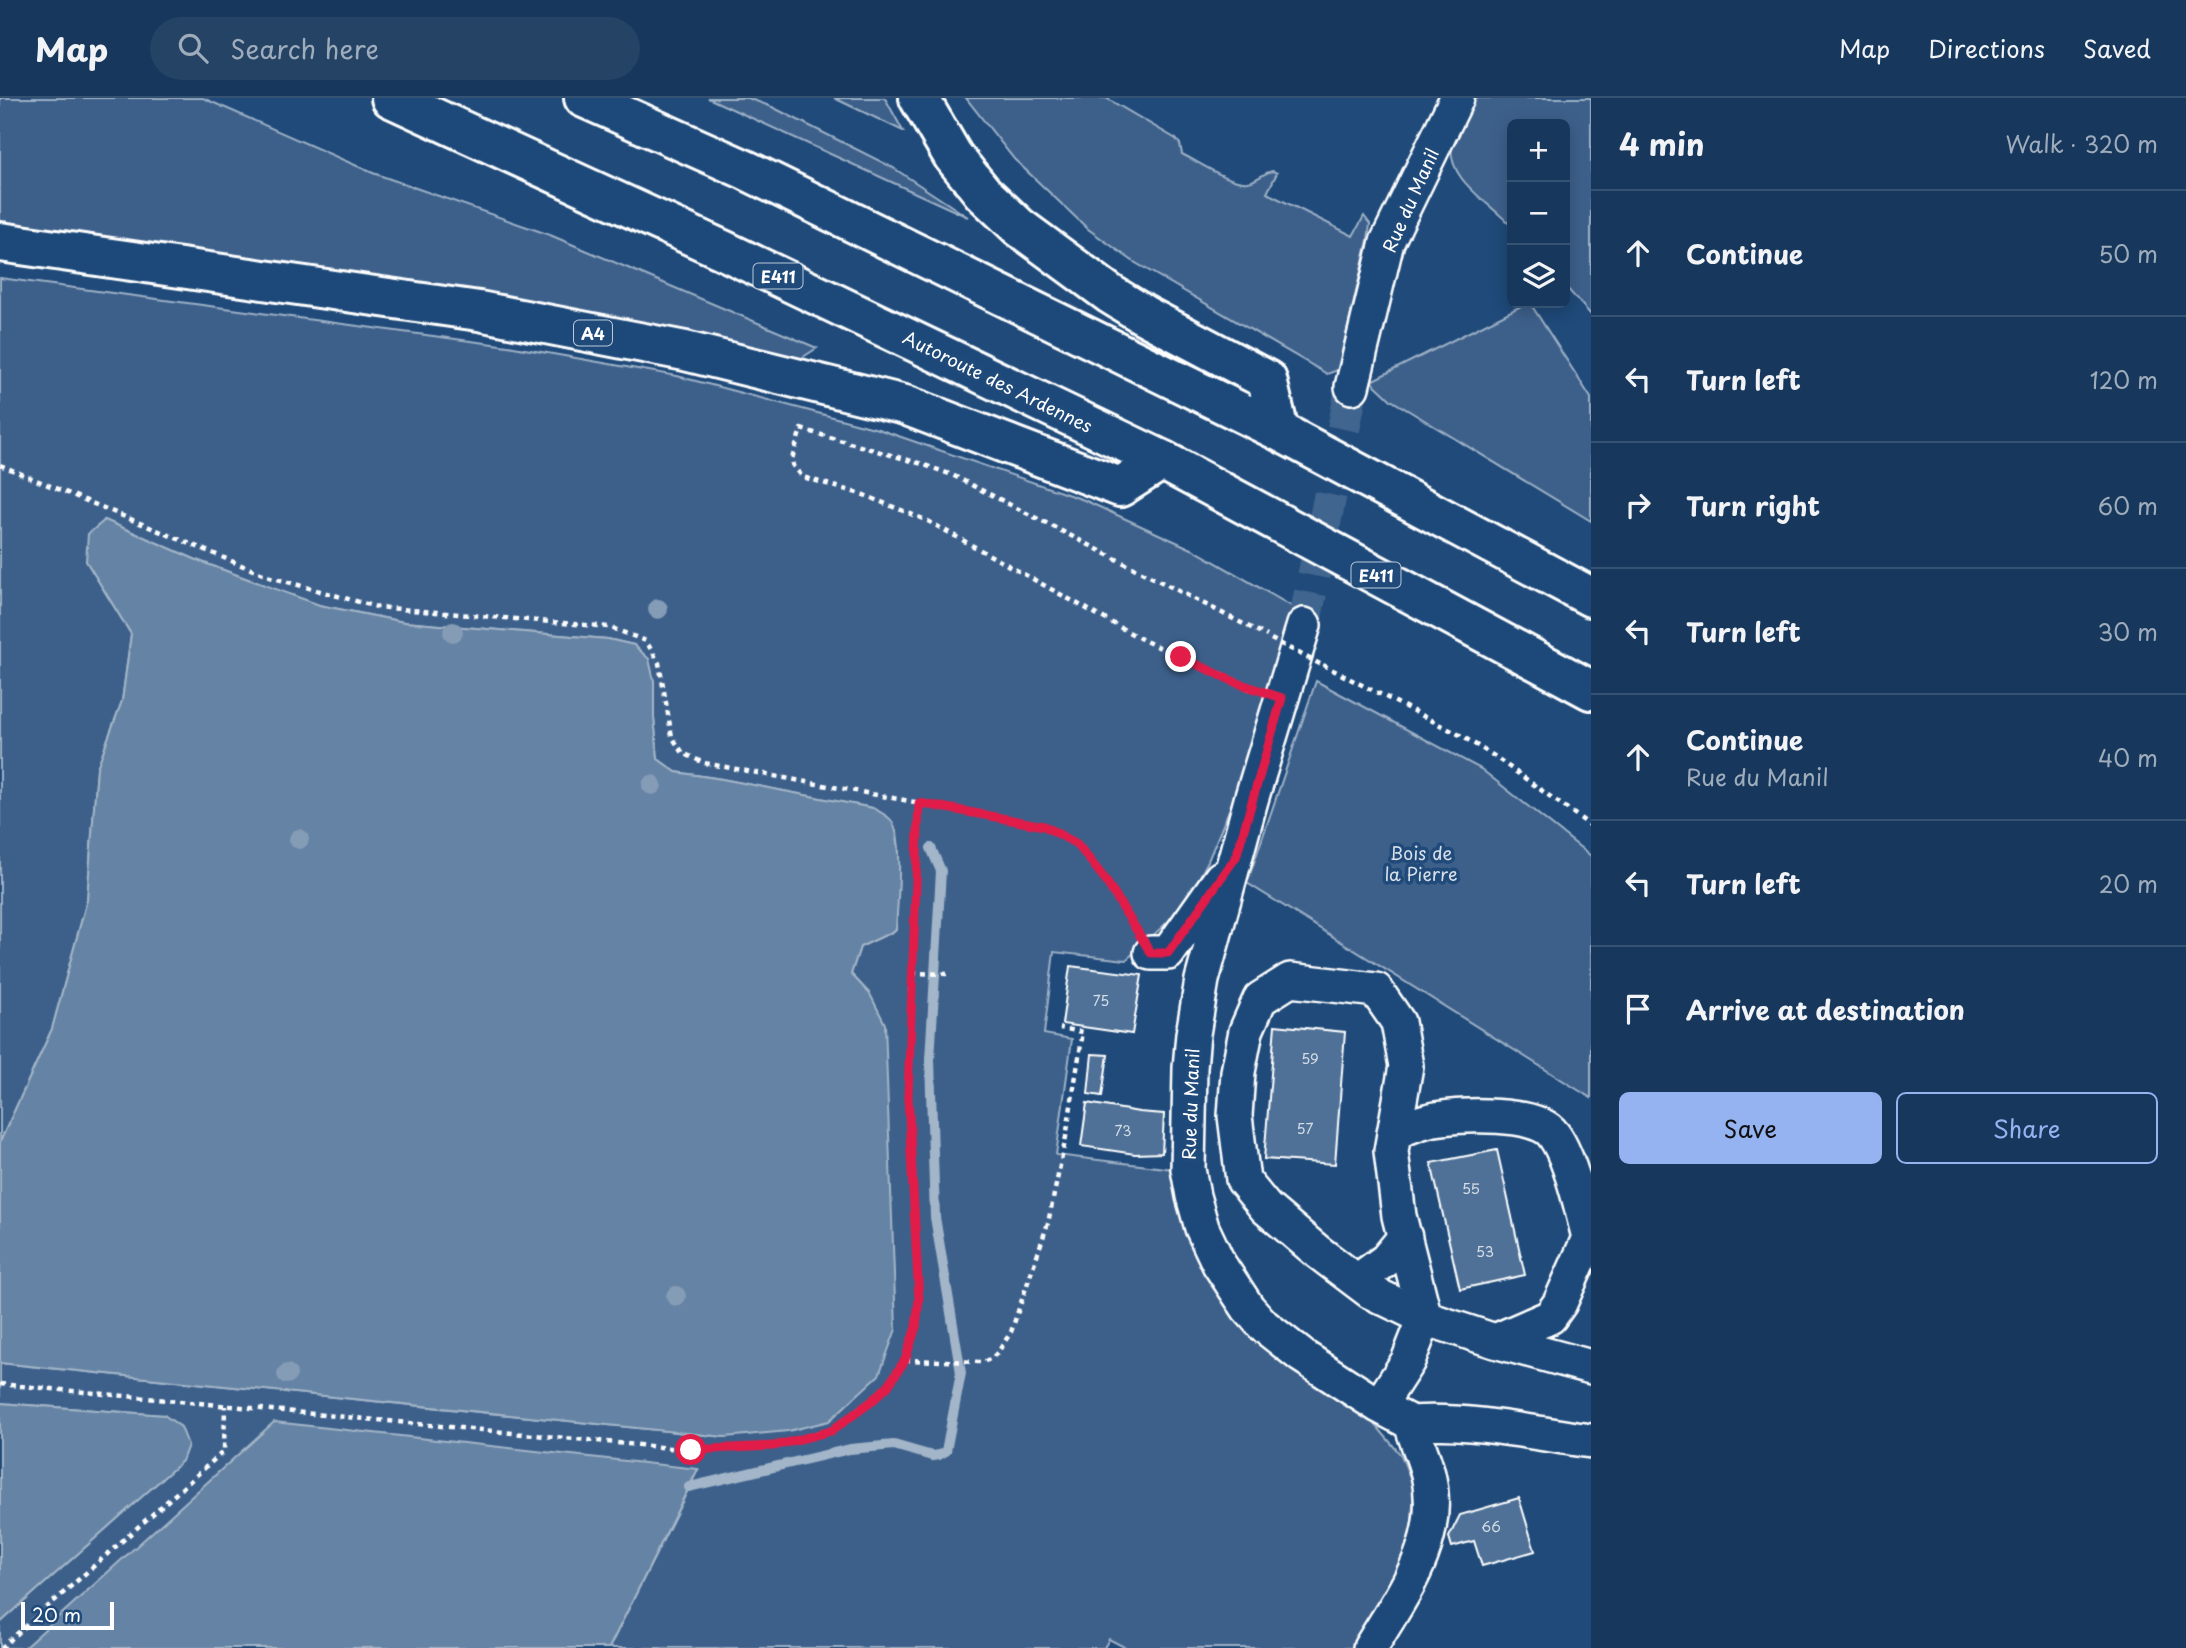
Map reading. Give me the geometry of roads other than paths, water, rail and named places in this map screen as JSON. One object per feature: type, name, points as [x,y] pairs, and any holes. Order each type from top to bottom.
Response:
[{"type":"highway","name":"Autoroute des Ardennes","points":[[391,98],[725,251],[1162,460],[1591,690]]},
{"type":"highway","points":[[584,98],[746,170],[1279,431],[1591,597]]},
{"type":"highway","points":[[919,98],[953,156],[983,193],[1019,228],[1110,294],[1267,380],[1279,431]]},
{"type":"highway","name":"A4","points":[[0,242],[479,311],[685,351],[905,405],[1120,487],[1162,460]]},
{"type":"street","name":"Rue du Manil","points":[[1352,387],[1388,242],[1457,98]]},
{"type":"street","name":"Rue du Manil","points":[[1304,625],[1208,953],[1193,1034],[1187,1139],[1188,1169],[1202,1228],[1233,1288],[1256,1317],[1302,1356],[1379,1406],[1411,1423]]},
{"type":"street","points":[[1151,953],[1168,953],[1236,857]]},
{"type":"street","points":[[1379,1406],[1408,1361],[1424,1318],[1399,1216],[1391,1150],[1406,1066],[1398,1022],[1376,990],[1290,980],[1260,999],[1246,1031],[1238,1072],[1235,1116],[1243,1180],[1266,1208],[1371,1292],[1424,1318],[1495,1342],[1591,1367]]},
{"type":"street","points":[[1394,1132],[1433,1119],[1496,1116],[1530,1120],[1552,1132],[1567,1160],[1590,1241],[1560,1303],[1550,1317],[1495,1342]]},
{"type":"street","points":[[1357,1281],[1386,1260],[1405,1237]]},
{"type":"street","points":[[1370,1648],[1416,1571],[1431,1521],[1428,1475],[1411,1423],[1464,1423],[1591,1441]]},
{"type":"waterway","points":[[689,1487],[850,1449],[894,1445],[932,1456],[946,1451],[961,1373],[935,1217],[930,1060],[941,871],[931,848]]},
{"type":"tunnel","points":[[1304,625],[1352,387]]},
{"type":"park label","name":"Bois de la Pierre","points":[[1421,862]]}]
